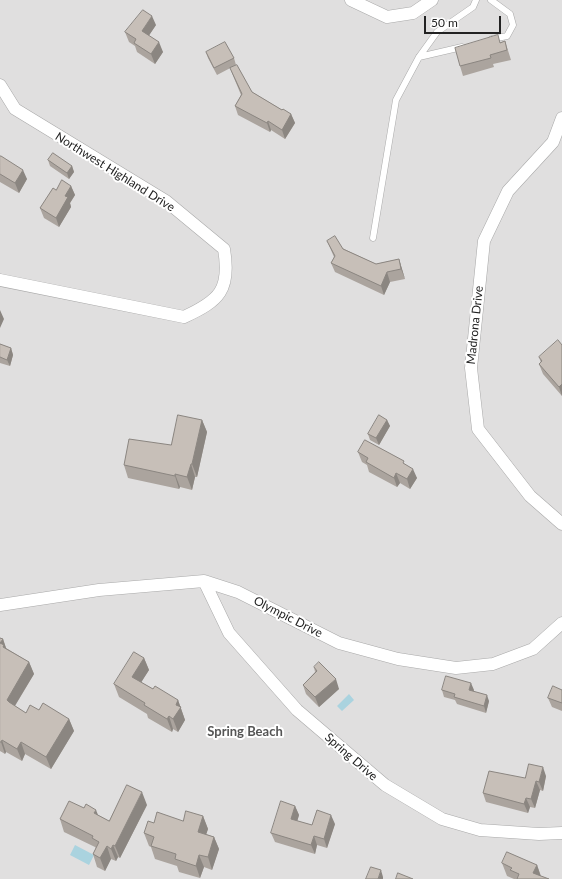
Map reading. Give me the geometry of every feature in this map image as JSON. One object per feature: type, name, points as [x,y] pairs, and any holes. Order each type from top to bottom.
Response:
[{"type":"street","points":[[351,0],[387,17],[413,13],[432,0]]},
{"type":"street","name":"Northwest Highland Drive","points":[[0,85],[15,109],[166,201],[224,249],[227,269],[221,292],[205,307],[184,317],[0,280]]},
{"type":"street","points":[[0,100],[15,109]]},
{"type":"street","name":"Madrona Drive","points":[[562,118],[553,142],[508,191],[484,241],[471,368],[478,429],[530,496],[562,524]]},
{"type":"street","name":"Olympic Drive","points":[[0,605],[99,590],[204,581],[238,592],[339,643],[398,659],[456,668],[494,664],[533,649],[562,623]]},
{"type":"street","name":"Spring Drive","points":[[204,581],[229,634],[297,710],[385,786],[442,819],[480,830],[539,834],[562,833]]},
{"type":"lane","points":[[373,238],[396,100],[419,57],[438,32],[474,7],[476,0]]},
{"type":"lane","points":[[485,41],[507,36],[513,25],[510,14],[491,0]]},
{"type":"lane","points":[[419,57],[470,45]]},
{"type":"shaded area","points":[[0,0],[562,0],[562,879],[0,879]]},
{"type":"water","points":[[349,694],[354,700],[342,711],[337,706]]},
{"type":"water","points":[[75,845],[94,855],[89,865],[70,855]]},
{"type":"building","points":[[143,10],[152,16],[142,31],[159,42],[151,54],[134,43],[136,39],[125,32]]},
{"type":"building","points":[[498,35],[500,43],[505,41],[507,50],[490,55],[491,58],[460,66],[455,48]]},
{"type":"building","points":[[225,42],[234,58],[214,68],[206,52]]},
{"type":"building","points":[[237,65],[252,92],[291,114],[282,130],[268,121],[267,123],[235,106],[242,94],[230,68]]},
{"type":"building","points":[[53,153],[72,166],[67,173],[48,160]]},
{"type":"building","points":[[0,156],[23,170],[15,183],[0,174]]},
{"type":"building","points":[[62,180],[71,186],[65,196],[68,197],[56,218],[40,208],[53,188],[56,190]]},
{"type":"building","points":[[335,236],[343,249],[376,264],[399,259],[401,269],[387,272],[381,286],[331,263],[335,256],[327,241]]},
{"type":"building","points":[[558,340],[562,345],[562,384],[559,387],[539,364],[542,361],[539,357]]},
{"type":"building","points":[[0,344],[11,348],[7,360],[0,357]]},
{"type":"building","points":[[178,415],[202,420],[192,464],[187,477],[175,474],[175,476],[124,465],[129,439],[171,445]]},
{"type":"building","points":[[379,415],[387,420],[376,438],[368,434]]},
{"type":"building","points":[[365,440],[404,461],[403,463],[413,469],[407,479],[396,473],[394,478],[366,462],[368,458],[358,452]]},
{"type":"building","points":[[0,643],[4,645],[3,647],[29,662],[7,700],[26,713],[30,705],[39,710],[43,703],[69,719],[46,757],[21,742],[17,749],[2,740],[0,742]]},
{"type":"building","points":[[134,652],[144,658],[132,677],[153,689],[155,686],[178,700],[176,705],[181,707],[173,719],[169,716],[167,719],[144,705],[145,703],[114,684]]},
{"type":"building","points":[[319,662],[336,679],[315,697],[303,685],[317,671],[314,667]]},
{"type":"building","points":[[446,676],[471,683],[469,690],[487,695],[484,706],[454,697],[455,694],[442,690]]},
{"type":"building","points":[[553,686],[562,690],[562,703],[548,698]]},
{"type":"building","points":[[529,764],[543,767],[539,782],[536,781],[531,799],[526,798],[524,804],[483,793],[489,771],[525,778]]},
{"type":"building","points":[[127,785],[142,792],[115,846],[113,845],[111,849],[107,846],[100,858],[93,854],[99,842],[92,838],[93,836],[60,819],[69,801],[84,808],[86,804],[96,810],[94,813],[109,821]]},
{"type":"building","points":[[281,801],[295,806],[291,819],[312,825],[317,810],[331,815],[324,839],[314,836],[311,845],[271,833]]},
{"type":"building","points":[[186,811],[203,816],[198,832],[214,837],[208,857],[199,855],[196,866],[175,859],[176,854],[151,846],[154,837],[144,833],[148,821],[154,823],[157,812],[183,821]]},
{"type":"building","points":[[507,852],[537,865],[533,873],[549,879],[517,879],[519,874],[510,870],[512,868],[502,863]]},
{"type":"building","points":[[371,867],[381,870],[378,879],[366,879]]},
{"type":"building","points":[[398,873],[413,879],[396,879]]},
{"type":"district","name":"Spring Beach","points":[[245,732]]}]
